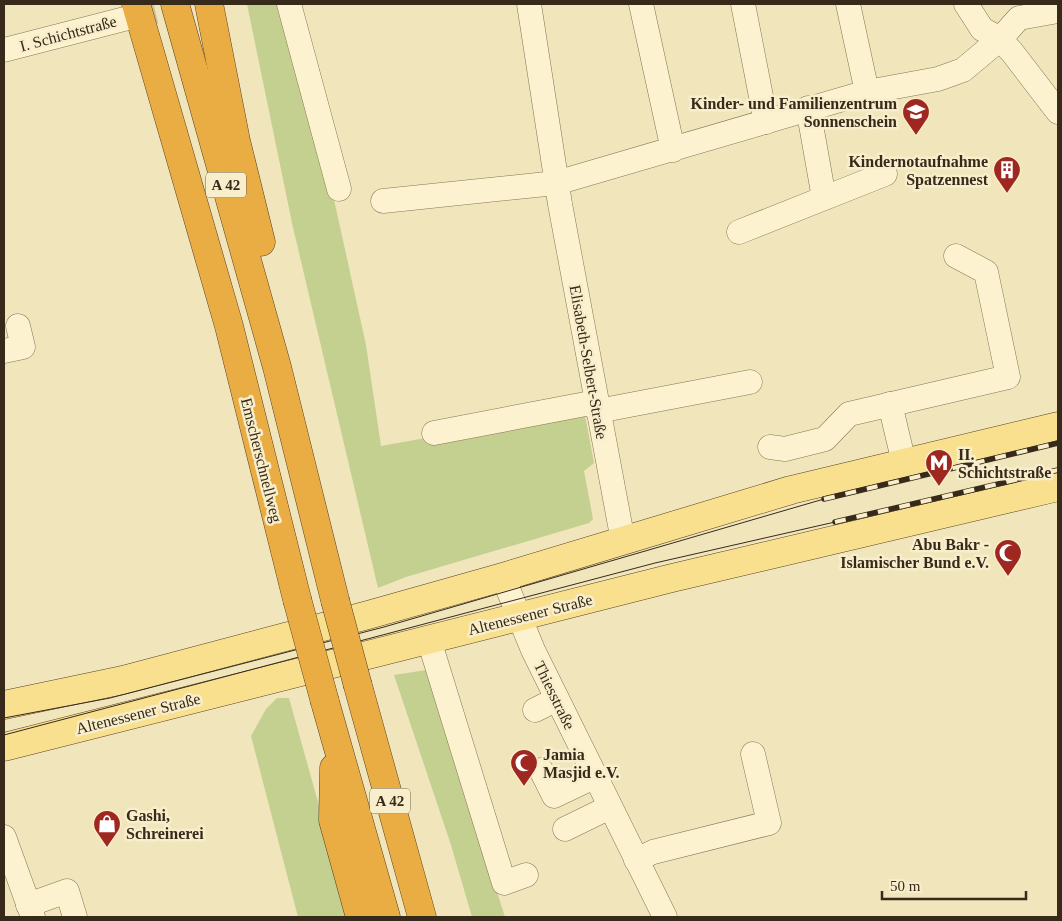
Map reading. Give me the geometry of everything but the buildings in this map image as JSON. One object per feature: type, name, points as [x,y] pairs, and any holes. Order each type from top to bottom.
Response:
[{"type":"highway","name":"A 42","points":[[175,4],[277,367],[335,600],[422,917]]},
{"type":"highway","points":[[209,4],[236,140],[277,308],[277,367]]},
{"type":"highway","name":"Emscherschnellweg","points":[[134,10],[229,326],[334,742],[386,917]]},
{"type":"highway","points":[[334,742],[332,820],[360,917]]},
{"type":"main road","points":[[4,706],[123,680],[503,577],[791,490],[1058,426]]},
{"type":"main road","name":"Altenessener Straße","points":[[4,747],[805,546],[1058,487]]},
{"type":"street","points":[[289,4],[339,189]]},
{"type":"street","name":"Elisabeth-Selbert-Straße","points":[[529,4],[556,183],[623,541]]},
{"type":"street","points":[[641,4],[673,150]]},
{"type":"street","points":[[743,4],[766,122]]},
{"type":"street","points":[[848,4],[866,92]]},
{"type":"street","points":[[966,4],[982,30],[1000,39],[1058,112]]},
{"type":"street","name":"I. Schichtstraße","points":[[4,50],[134,10]]},
{"type":"street","points":[[383,201],[556,183],[866,92],[938,79],[962,70],[1000,39],[1019,18],[1058,11]]},
{"type":"street","points":[[808,108],[824,198]]},
{"type":"street","points":[[739,232],[885,174]]},
{"type":"street","points":[[770,448],[784,449],[825,439],[849,414],[1008,377],[986,272],[956,256]]},
{"type":"street","points":[[4,351],[23,347],[18,326]]},
{"type":"street","points":[[434,433],[750,382]]},
{"type":"street","points":[[890,404],[904,462]]},
{"type":"street","name":"Thiesstraße","points":[[503,577],[518,617],[594,777],[664,917]]},
{"type":"street","points":[[429,640],[504,883],[526,875]]},
{"type":"street","points":[[535,710],[557,699]]},
{"type":"street","points":[[636,860],[653,852],[769,823],[753,754]]},
{"type":"street","points":[[541,770],[554,796],[594,777]]},
{"type":"street","points":[[565,829],[610,807]]},
{"type":"street","points":[[4,837],[31,911],[67,892],[76,917]]},
{"type":"green space","points":[[247,4],[291,4],[366,345],[381,446],[584,410],[594,463],[584,471],[593,519],[589,523],[406,577],[378,588],[292,223]]},
{"type":"green space","points":[[426,670],[505,917],[472,917],[451,845],[394,675]]},
{"type":"green space","points":[[277,698],[289,698],[350,917],[298,917],[251,736],[266,709]]},
{"type":"tunnel","points":[[132,17],[187,4]]},
{"type":"tram line","points":[[4,718],[110,698],[384,627],[824,499]]},
{"type":"tram line","points":[[4,735],[655,563],[835,522]]},
{"type":"railway","points":[[824,499],[1058,443]]},
{"type":"railway","points":[[835,522],[1058,470]]},
{"type":"place","name":"Kinder- und Familienzentrum Sonnenschein","points":[[916,136]]},
{"type":"place","name":"Kindernotaufnahme Spatzennest","points":[[1007,194]]},
{"type":"place","name":"II. Schichtstraße","points":[[939,487]]},
{"type":"place","name":"Abu Bakr - Islamischer Bund e.V.","points":[[1008,577]]},
{"type":"place","name":"Jamia Masjid e.V.","points":[[524,787]]},
{"type":"place","name":"Gashi, Schreinerei","points":[[107,848]]}]
